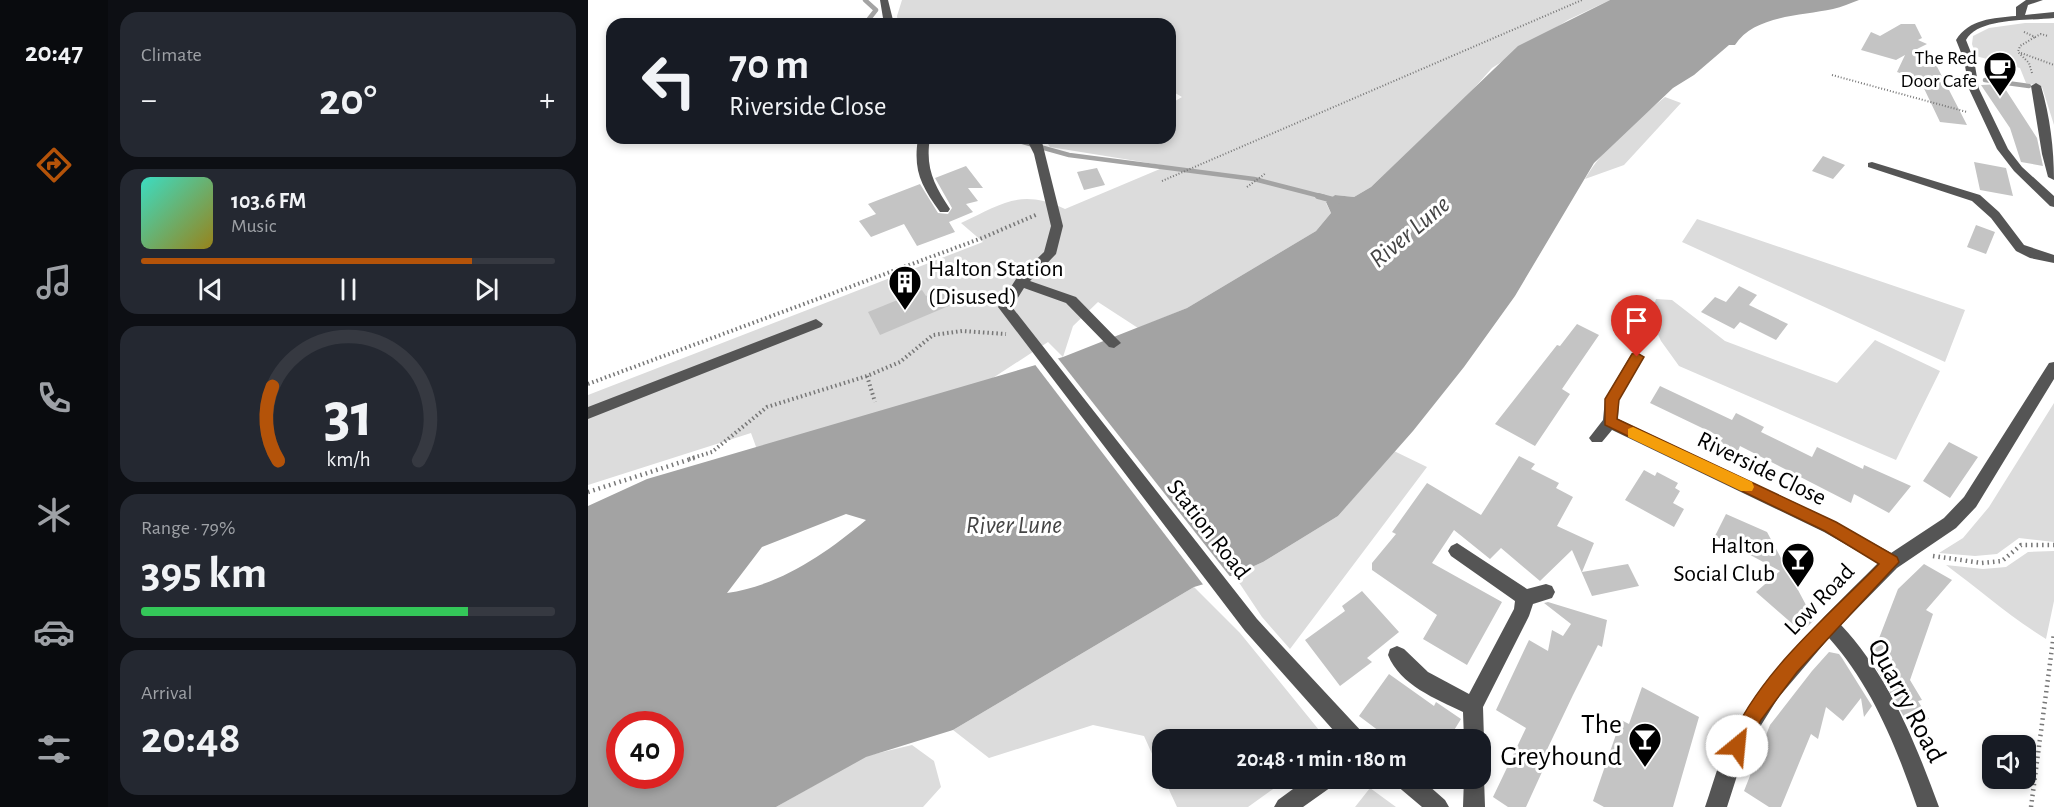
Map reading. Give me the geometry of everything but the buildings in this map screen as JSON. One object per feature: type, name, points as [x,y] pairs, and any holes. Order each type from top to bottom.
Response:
[{"type":"street","points":[[884,0],[888,18]]},
{"type":"street","points":[[2020,19],[2021,7],[2025,3],[2038,0]]},
{"type":"street","points":[[2054,15],[1976,26],[1962,36],[1969,60],[1971,83],[2010,159],[2054,203]]},
{"type":"street","points":[[2036,86],[2041,100],[2045,142],[2054,177]]},
{"type":"street","points":[[923,144],[920,160],[925,181],[944,209]]},
{"type":"street","points":[[1036,145],[1057,226],[1050,254],[1021,282],[1071,300],[1114,343]]},
{"type":"street","points":[[1872,165],[1976,198],[1995,214],[2020,248],[2035,255],[2054,259]]},
{"type":"street","name":"Station Road","points":[[1021,282],[1005,307],[1251,625],[1346,729]]},
{"type":"street","points":[[588,413],[816,324]]},
{"type":"street","points":[[1597,438],[1610,422],[1612,399],[1637,357]]},
{"type":"street","name":"Low Road","points":[[1716,807],[1737,746],[1755,714],[1791,666],[1891,562],[1950,523],[1970,502],[2054,367]]},
{"type":"street","name":"Riverside Close","points":[[1610,422],[1830,527],[1891,562]]},
{"type":"street","points":[[1458,551],[1478,570],[1516,588],[1524,598],[1523,610],[1473,706],[1474,729]]},
{"type":"street","points":[[1524,598],[1546,592]]},
{"type":"street","name":"Quarry Road","points":[[1829,625],[1851,648],[1875,687],[1898,731],[1928,807]]},
{"type":"street","points":[[1397,655],[1421,677],[1447,695],[1473,706]]},
{"type":"street","points":[[1285,807],[1311,789]]},
{"type":"street","points":[[1416,789],[1438,807]]},
{"type":"street","points":[[1474,789],[1474,807]]},
{"type":"path","points":[[1162,181],[1461,50],[1582,0]]},
{"type":"path","points":[[2017,30],[2035,37]]},
{"type":"path","points":[[2019,52],[2020,46],[2035,37],[2041,34],[2048,36]]},
{"type":"path","points":[[2019,52],[2054,65]]},
{"type":"path","points":[[2019,52],[2029,63],[2036,86]]},
{"type":"path","points":[[1832,75],[1964,112],[1989,115]]},
{"type":"path","points":[[1247,187],[1266,173]]},
{"type":"path","points":[[588,384],[982,238],[1052,208]]},
{"type":"path","points":[[588,492],[712,452],[767,407],[867,376],[900,362],[933,335],[962,331],[1030,339]]},
{"type":"path","points":[[867,376],[875,402]]},
{"type":"path","points":[[1924,553],[1982,563],[2002,561],[2021,545],[2054,545]]},
{"type":"path","points":[[2031,807],[2054,633]]},
{"type":"shaded area","points":[[902,0],[1610,0],[1568,20],[1492,68],[1469,94],[1371,187],[1354,197],[1335,195],[1326,203],[1331,213],[1316,231],[1187,308],[1138,328],[1098,302],[1073,326],[1063,357],[1048,342],[976,389],[759,455],[751,433],[588,485],[588,395],[983,242],[961,223],[1000,205],[1023,199],[1049,203],[1065,209],[1167,166],[1050,147],[1048,144],[1176,144],[1176,100],[1182,97],[1176,94],[1176,18],[897,18]]},
{"type":"shaded area","points":[[2025,23],[2054,23],[2054,125],[2042,87],[2026,83],[2020,68],[1976,56],[1972,44],[1973,36],[1989,28]]},
{"type":"shaded area","points":[[1665,97],[1681,103],[1624,165],[1585,179],[1611,145]]},
{"type":"shaded area","points":[[1697,219],[1965,310],[1945,362],[1682,242]]},
{"type":"shaded area","points":[[1656,299],[1672,300],[1725,341],[1837,383],[1875,340],[1940,371],[1896,460],[1679,366],[1661,341],[1650,317]]},
{"type":"shaded area","points":[[2054,403],[2054,542],[2019,538],[1997,554],[1975,556],[1939,553],[1963,538],[1989,507]]},
{"type":"shaded area","points":[[1394,451],[1427,467],[1290,649],[1262,617],[1234,575],[1263,562],[1338,516]]},
{"type":"shaded area","points":[[2054,551],[2054,601],[2046,639],[1946,565],[1983,569],[2006,567],[2028,552]]},
{"type":"shaded area","points":[[1194,587],[1240,633],[1318,729],[1152,729],[1152,754],[1144,736],[1093,725],[989,758],[953,730]]},
{"type":"shaded area","points":[[912,745],[934,761],[941,787],[923,807],[776,807],[866,756]]},
{"type":"shaded area","points":[[1169,789],[1273,789],[1248,807],[1177,807]]},
{"type":"shaded area","points":[[1371,789],[1396,807],[1355,807]]},
{"type":"water","name":"River Lune","points":[[1610,0],[1859,0],[1833,9],[1779,18],[1754,28],[1743,35],[1735,45],[1729,45],[1694,75],[1673,88],[1594,163],[1515,296],[1464,367],[1413,431],[1338,516],[1263,562],[1234,575],[1194,587],[953,730],[866,757],[776,807],[588,807],[588,506],[647,479],[1063,357],[1187,308],[1316,231],[1331,213],[1326,202],[1335,195],[1354,197],[1371,187],[1518,46]],"holes":[[[846,514],[866,520],[835,545],[784,575],[766,583],[727,593],[762,547]]]},
{"type":"pier","points":[[1056,356],[1232,579],[1205,587],[1033,362]]},
{"type":"waterway","points":[[865,0],[876,10],[870,18]]},
{"type":"waterway","points":[[1985,80],[2029,86]]},
{"type":"waterway","points":[[1030,144],[1069,155],[1254,179],[1324,197]]},
{"type":"waterway","points":[[1318,196],[1337,201]]},
{"type":"slow traffic","points":[[1633,433],[1747,487]]},
{"type":"place","name":"The Red Door Cafe","points":[[2000,97]]},
{"type":"place","name":"Halton Station (Disused)","points":[[905,311]]},
{"type":"place","name":"Halton Social Club","points":[[1798,588]]},
{"type":"place","name":"The Greyhound","points":[[1645,768]]},
{"type":"route","points":[[1637,357],[1612,399],[1609,410],[1610,422],[1830,527],[1891,562],[1791,666],[1755,714],[1737,746]]}]
